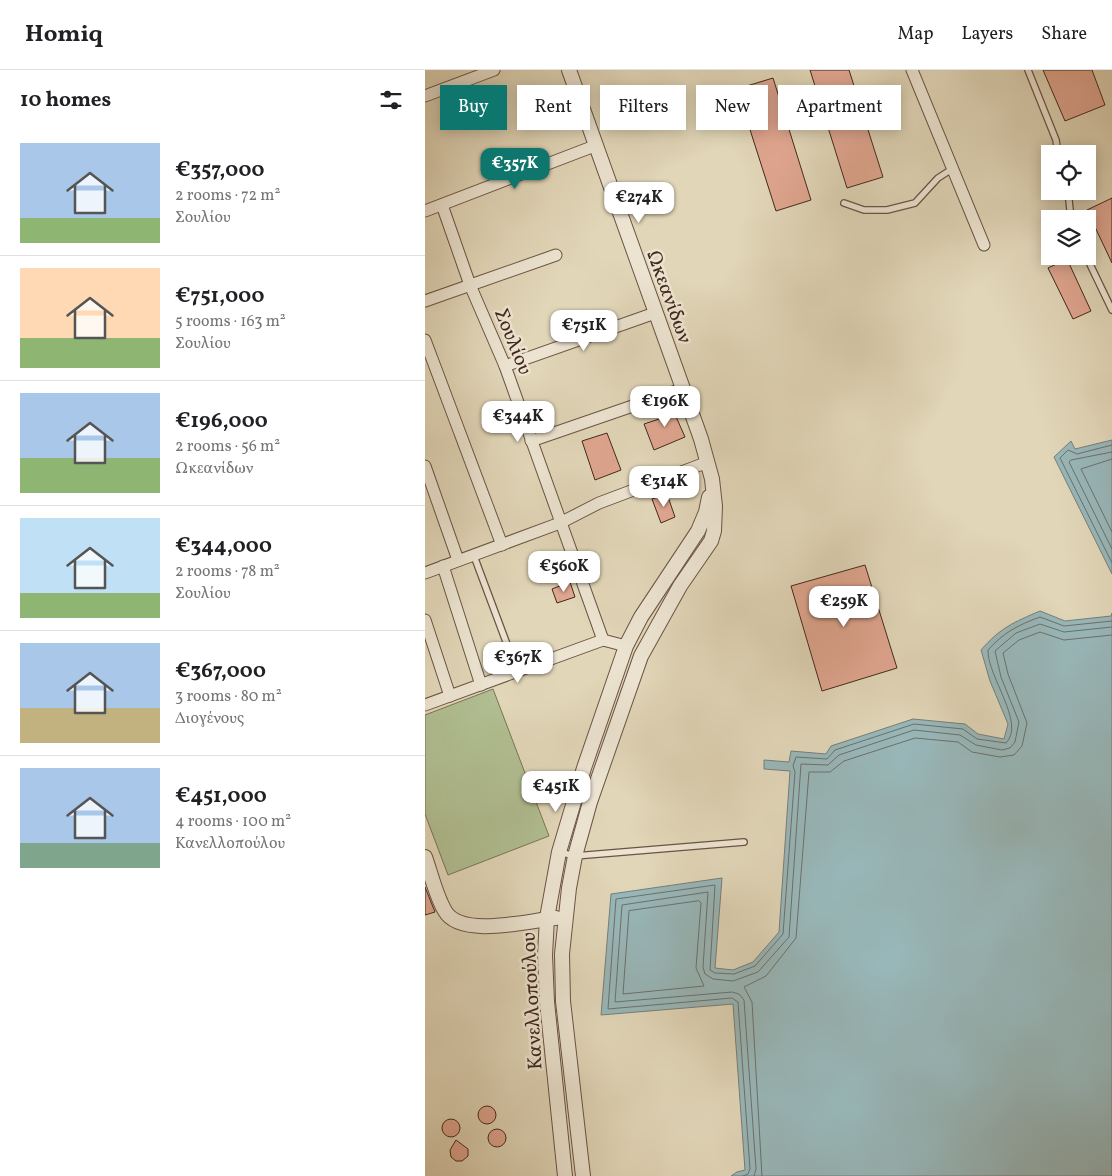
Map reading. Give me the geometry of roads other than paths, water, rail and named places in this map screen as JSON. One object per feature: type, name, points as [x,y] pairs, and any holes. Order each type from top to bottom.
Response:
[{"type":"street","points":[[425,96],[494,70]]},
{"type":"street","name":"Ωκεανίδων","points":[[569,70],[597,144],[708,462],[712,479]]},
{"type":"street","points":[[912,70],[983,245]]},
{"type":"street","points":[[425,211],[597,144]]},
{"type":"street","name":"Σουλίου","points":[[441,205],[470,286],[505,366],[603,640]]},
{"type":"street","points":[[425,301],[556,254]]},
{"type":"street","points":[[505,366],[655,313]]},
{"type":"street","points":[[425,340],[502,545]]},
{"type":"street","points":[[531,441],[682,388]]},
{"type":"street","points":[[425,573],[560,523],[599,503],[708,462]]},
{"type":"street","points":[[425,466],[458,560]]},
{"type":"street","name":"Κανελλοπούλου","points":[[565,1176],[547,1002],[545,955],[547,918],[559,852],[584,768],[626,646],[641,617],[702,523],[712,479]]},
{"type":"street","name":"Κανελλοπούλου","points":[[583,1176],[563,1001],[562,954],[565,917],[575,856],[590,802],[641,656],[676,593],[711,541],[715,517],[712,479]]},
{"type":"street","points":[[443,566],[481,685]]},
{"type":"street","points":[[425,620],[450,696]]},
{"type":"street","points":[[425,705],[603,640],[626,646]]},
{"type":"street","points":[[425,857],[445,912],[455,920],[483,926],[565,917]]},
{"type":"lane","points":[[1029,70],[1057,145]]},
{"type":"lane","points":[[844,203],[865,210],[887,210],[915,203],[938,178],[952,169]]},
{"type":"lane","points":[[1090,265],[1112,310]]},
{"type":"lane","points":[[474,556],[517,671]]},
{"type":"lane","points":[[559,852],[575,856],[744,842]]},
{"type":"water","points":[[1112,440],[1112,574],[1054,457],[1071,441],[1075,449]]},
{"type":"water","points":[[1040,611],[1065,621],[1111,616],[1112,613],[1112,1176],[731,1176],[745,1170],[733,1004],[601,1015],[611,894],[722,878],[715,968],[733,970],[753,962],[779,932],[790,771],[764,769],[764,760],[789,762],[791,751],[826,754],[831,746],[913,719],[965,724],[978,734],[1004,739],[1008,724],[990,681],[981,650],[1008,626]]}]
